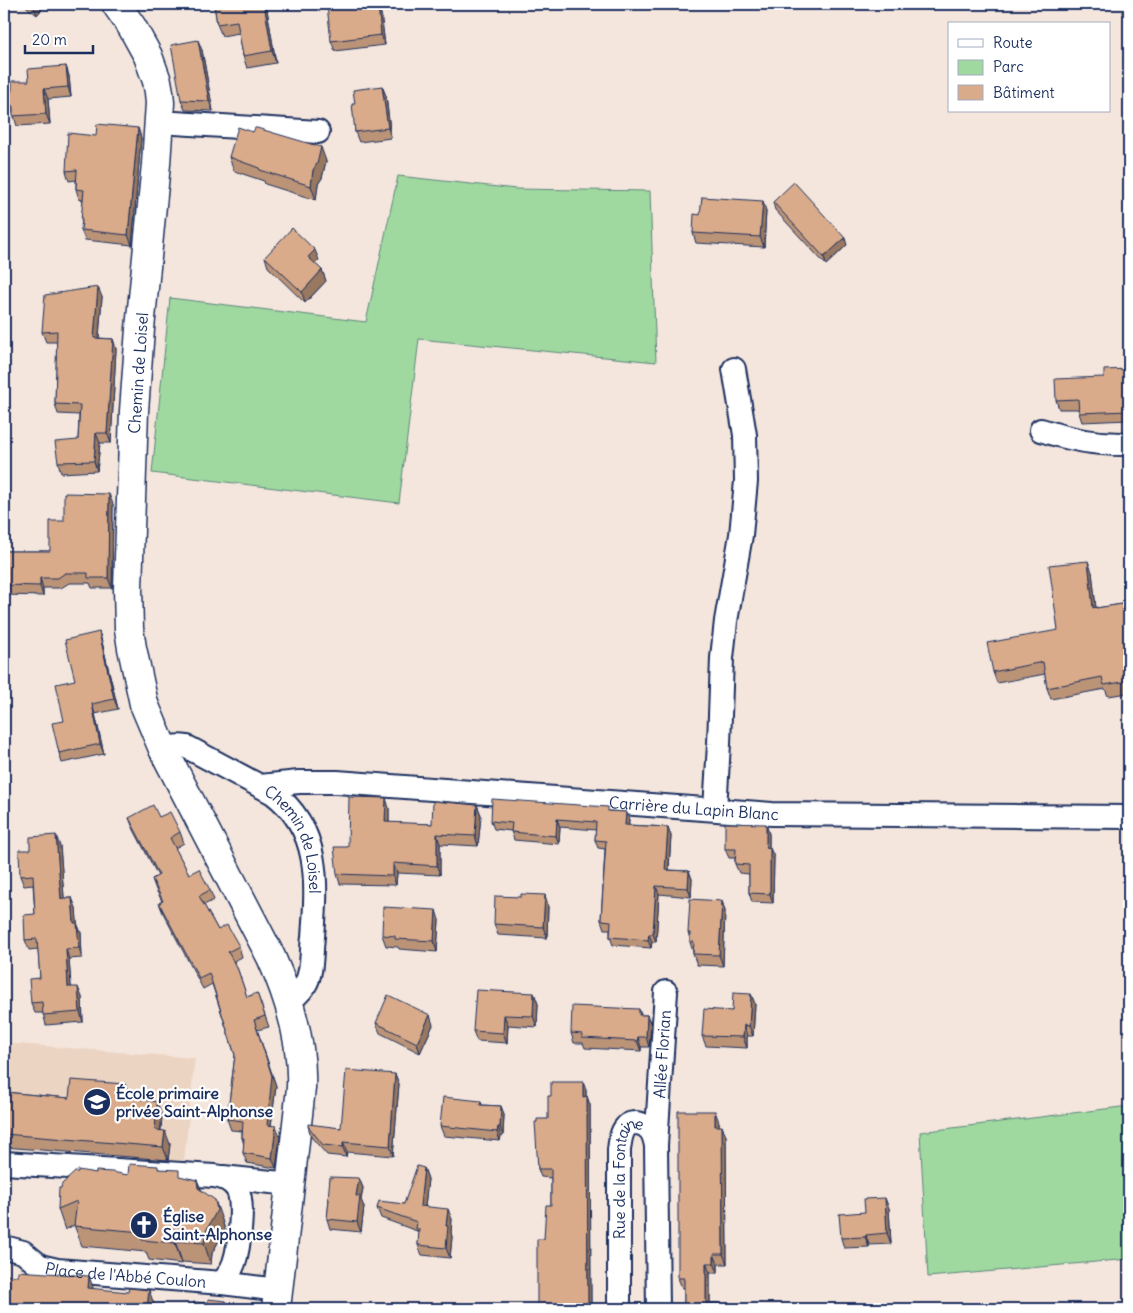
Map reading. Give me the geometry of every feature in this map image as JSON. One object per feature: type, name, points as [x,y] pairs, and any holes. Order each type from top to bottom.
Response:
[{"type":"street","name":"Chemin de Loisel","points":[[116,4],[134,16],[157,81],[160,98],[137,362],[129,517],[129,630],[137,678],[147,712],[163,749],[271,957],[294,1020],[302,1074],[277,1299]]},
{"type":"street","points":[[159,122],[318,132]]},
{"type":"street","points":[[715,809],[722,649],[741,535],[746,481],[745,434],[734,369]]},
{"type":"street","points":[[1041,430],[1086,442],[1129,444]]},
{"type":"street","name":"Chemin de Loisel","points":[[163,749],[180,745],[187,747],[260,786],[282,800],[292,810],[305,832],[313,857],[315,881],[310,967],[304,988],[289,1002]]},
{"type":"street","name":"Carrière du Lapin Blanc","points":[[260,786],[299,782],[337,782],[772,814],[1129,817]]},
{"type":"street","name":"Allée Florian","points":[[656,1146],[666,992]]},
{"type":"street","name":"Rue de la Fontaine","points":[[619,1309],[619,1150],[625,1128],[632,1123],[646,1126],[652,1133],[656,1146],[658,1309]]},
{"type":"street","points":[[4,1163],[214,1176],[290,1184]]},
{"type":"street","name":"Place de l'Abbé Coulon","points":[[222,1283],[230,1272],[237,1252],[241,1205],[240,1195],[236,1188],[224,1177]]},
{"type":"street","name":"Place de l'Abbé Coulon","points":[[4,1247],[23,1252],[40,1266],[57,1270],[222,1283],[277,1299]]},
{"type":"shaded area","name":"École primaire privée Saint-Alphonse","points":[[5,1043],[195,1058],[184,1162],[4,1146]]},
{"type":"green space","points":[[398,176],[516,189],[650,191],[656,362],[419,339],[399,503],[152,473],[170,298],[366,322]]},
{"type":"green space","points":[[1129,1106],[1129,1259],[928,1277],[920,1132]]},
{"type":"building","points":[[214,4],[264,4],[272,51],[243,56],[237,21],[217,24]]},
{"type":"building","points":[[378,4],[381,35],[331,41],[327,6]]},
{"type":"building","points":[[198,40],[209,101],[181,100],[171,45]]},
{"type":"building","points":[[66,66],[68,87],[44,89],[46,114],[13,116],[13,107],[9,97],[12,90],[12,81],[29,81],[28,69]]},
{"type":"building","points":[[382,86],[388,128],[355,132],[352,104],[355,104],[353,90]]},
{"type":"building","points":[[97,124],[138,128],[128,235],[81,230],[84,190],[76,189],[77,170],[66,171],[68,133],[96,136]]},
{"type":"building","points":[[238,127],[253,132],[257,128],[321,147],[317,164],[313,170],[311,186],[260,170],[229,157]]},
{"type":"building","points":[[794,182],[845,238],[824,257],[773,202]]},
{"type":"building","points":[[702,197],[763,201],[760,237],[693,233],[694,214],[700,215]]},
{"type":"building","points":[[292,228],[315,250],[308,257],[322,270],[302,292],[265,257]]},
{"type":"building","points":[[98,287],[94,338],[113,339],[107,433],[96,433],[94,461],[58,462],[55,442],[78,440],[80,405],[55,404],[57,331],[42,332],[45,295]]},
{"type":"building","points":[[1129,369],[1129,411],[1079,413],[1078,399],[1056,400],[1055,379],[1104,377],[1104,370]]},
{"type":"building","points":[[64,493],[109,494],[108,578],[88,578],[88,573],[65,573],[58,578],[40,578],[40,586],[4,585],[4,551],[50,551],[50,521],[64,521]]},
{"type":"building","points":[[1088,561],[1093,608],[1129,603],[1129,681],[1104,685],[1102,677],[1047,688],[1043,662],[993,672],[987,643],[1058,630],[1049,565]]},
{"type":"building","points":[[99,632],[114,699],[92,704],[100,744],[59,753],[52,723],[64,721],[56,684],[75,680],[65,640]]},
{"type":"building","points":[[349,797],[386,798],[385,822],[432,824],[433,801],[477,805],[475,836],[437,834],[437,866],[393,863],[393,876],[337,874],[334,847],[348,847]]},
{"type":"building","points":[[492,799],[608,807],[608,811],[626,812],[625,825],[668,827],[665,870],[689,871],[688,888],[656,886],[653,934],[649,934],[648,940],[610,937],[611,921],[601,920],[606,841],[595,840],[596,822],[557,819],[556,836],[511,832],[512,823],[491,821]]},
{"type":"building","points":[[153,805],[159,817],[170,812],[180,832],[170,838],[189,874],[199,869],[210,890],[199,896],[218,930],[227,925],[239,946],[228,952],[238,970],[247,997],[257,993],[265,1016],[254,1020],[272,1076],[267,1125],[276,1126],[272,1158],[243,1153],[243,1121],[227,1119],[235,1055],[209,973],[199,978],[159,903],[163,901],[152,879],[159,875],[129,818]]},
{"type":"building","points":[[725,823],[766,824],[766,847],[770,848],[770,894],[749,893],[749,865],[735,864],[736,849],[725,849]]},
{"type":"building","points":[[56,835],[61,899],[72,898],[74,923],[77,923],[79,948],[66,949],[68,987],[78,987],[80,1012],[43,1015],[42,1002],[31,1003],[29,979],[40,978],[37,939],[25,940],[24,915],[35,914],[33,875],[20,876],[19,850],[30,850],[30,837]]},
{"type":"building","points":[[521,894],[545,895],[543,927],[494,924],[495,896],[521,897]]},
{"type":"building","points":[[690,899],[722,901],[719,955],[693,954],[694,942],[690,942],[690,933],[688,933]]},
{"type":"building","points":[[383,907],[436,910],[434,941],[395,939],[395,936],[382,935]]},
{"type":"building","points":[[476,990],[534,993],[533,1016],[504,1015],[503,1033],[473,1031]]},
{"type":"building","points":[[733,993],[751,994],[749,1026],[744,1025],[743,1037],[702,1036],[704,1009],[732,1011]]},
{"type":"building","points":[[388,995],[430,1015],[417,1043],[376,1023]]},
{"type":"building","points":[[572,1006],[639,1009],[639,1015],[647,1015],[646,1037],[638,1037],[637,1041],[582,1038],[582,1034],[571,1033]]},
{"type":"building","points":[[346,1070],[395,1074],[390,1146],[343,1142],[343,1147],[323,1145],[308,1126],[308,1124],[341,1128]]},
{"type":"building","points":[[71,1080],[125,1084],[123,1096],[157,1102],[155,1130],[165,1131],[163,1147],[4,1134],[4,1092],[69,1098]]},
{"type":"building","points":[[551,1082],[583,1082],[583,1097],[587,1096],[588,1309],[537,1309],[537,1239],[544,1239],[546,1205],[551,1205],[551,1169],[538,1169],[535,1122],[537,1122],[537,1119],[548,1119],[548,1096],[551,1096]]},
{"type":"building","points":[[443,1097],[481,1101],[480,1105],[501,1106],[500,1127],[498,1127],[497,1132],[440,1126]]},
{"type":"building","points":[[678,1111],[715,1111],[715,1126],[722,1126],[723,1254],[714,1254],[714,1263],[706,1263],[706,1303],[720,1303],[720,1309],[684,1309],[684,1278],[678,1278]]},
{"type":"building","name":"Église Saint-Alphonse","points":[[129,1164],[158,1166],[158,1169],[179,1170],[179,1176],[197,1180],[198,1188],[215,1200],[217,1210],[205,1233],[204,1243],[142,1240],[142,1232],[74,1226],[77,1201],[58,1209],[59,1188],[78,1170],[128,1175]]},
{"type":"building","points":[[417,1166],[424,1168],[420,1206],[448,1209],[446,1248],[418,1245],[419,1229],[416,1229],[417,1222],[377,1208],[379,1201],[404,1204]]},
{"type":"building","points":[[330,1177],[359,1178],[356,1196],[360,1196],[357,1222],[327,1219]]},
{"type":"building","points":[[885,1198],[887,1233],[866,1235],[865,1237],[841,1238],[839,1214],[865,1212],[864,1199]]},
{"type":"building","points":[[18,1271],[89,1276],[88,1288],[128,1292],[129,1288],[149,1290],[147,1309],[4,1309],[4,1275],[18,1276]]},
{"type":"building","points":[[208,1299],[226,1301],[225,1309],[193,1309],[194,1302],[208,1303]]},
{"type":"building","points":[[436,1305],[436,1309],[397,1309],[397,1307]]},
{"type":"place","name":"École primaire privée Saint-Alphonse","points":[[97,1102]]},
{"type":"place","name":"Église Saint-Alphonse","points":[[144,1225]]}]
